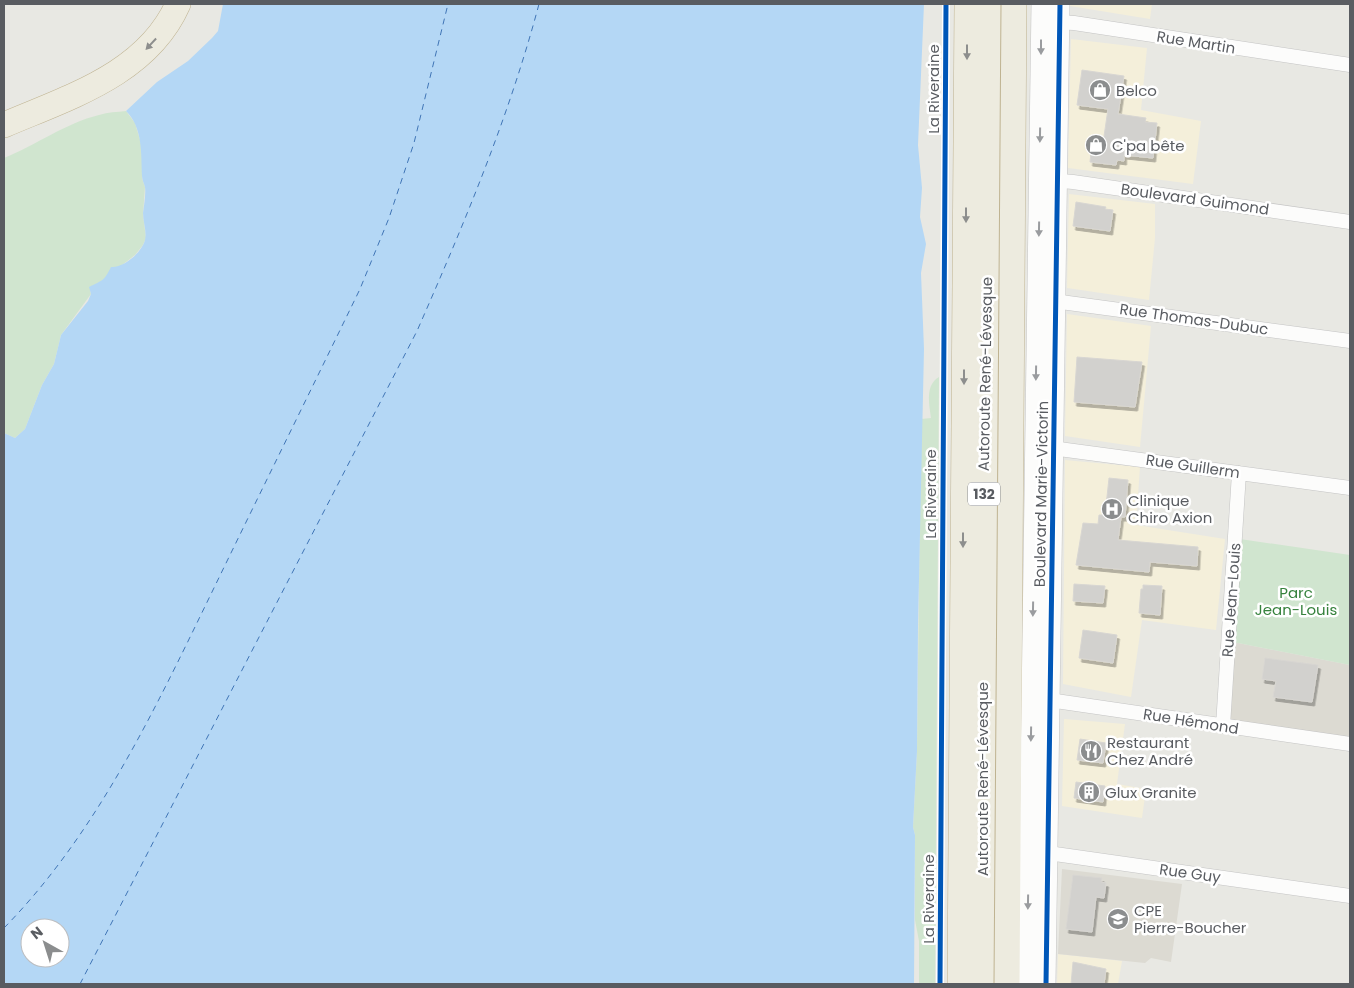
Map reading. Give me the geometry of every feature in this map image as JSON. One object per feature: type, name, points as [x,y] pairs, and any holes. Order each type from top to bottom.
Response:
[{"type":"highway","points":[[6,122],[92,87],[127,66],[155,41],[178,4]]},
{"type":"highway","name":"Autoroute René-Lévesque","points":[[960,984],[967,4]]},
{"type":"highway","name":"Autoroute René-Lévesque","points":[[981,984],[988,4]]},
{"type":"highway","points":[[995,984],[1002,4]]},
{"type":"highway","points":[[1007,984],[1014,4]]},
{"type":"street","name":"Rue Martin","points":[[1041,13],[1060,13],[1350,65]]},
{"type":"street","name":"Boulevard Marie-Victorin","points":[[1027,984],[1050,700],[1054,447],[1056,300],[1048,180],[1041,13]]},
{"type":"street","name":"Boulevard Marie-Victorin","points":[[1046,984],[1038,853],[1032,699],[1037,299],[1060,13]]},
{"type":"street","name":"Boulevard Guimond","points":[[1048,180],[1350,222]]},
{"type":"street","name":"Rue Thomas-Dubuc","points":[[1037,299],[1056,300],[1350,341]]},
{"type":"street","name":"Rue Guillerm","points":[[1035,447],[1054,447],[1350,488]]},
{"type":"street","name":"Rue Jean-Louis","points":[[1223,726],[1239,473]]},
{"type":"street","name":"Rue Hémond","points":[[1032,699],[1050,700],[1350,744]]},
{"type":"street","name":"Rue Guy","points":[[1038,853],[1350,896]]},
{"type":"shaded area","points":[[1070,4],[1152,4],[1150,19],[1070,6]]},
{"type":"shaded area","points":[[1071,39],[1147,48],[1141,110],[1201,121],[1193,184],[1068,168]]},
{"type":"shaded area","points":[[1069,194],[1155,204],[1155,238],[1149,300],[1067,288]]},
{"type":"shaded area","points":[[1067,314],[1151,326],[1140,447],[1065,436]]},
{"type":"shaded area","points":[[1065,460],[1140,467],[1136,525],[1225,539],[1216,630],[1142,620],[1131,697],[1063,684]]},
{"type":"shaded area","points":[[1233,642],[1350,665],[1350,741],[1226,723]]},
{"type":"shaded area","points":[[1064,719],[1125,724],[1117,784],[1146,789],[1142,818],[1062,806]]},
{"type":"shaded area","name":"CPE Pierre-Boucher","points":[[1062,869],[1182,884],[1171,962],[1151,958],[1145,963],[1058,954]]},
{"type":"shaded area","points":[[1058,954],[1122,961],[1118,984],[1057,984]]},
{"type":"green space","points":[[126,111],[135,123],[143,150],[142,178],[145,187],[143,215],[146,238],[135,255],[90,290],[91,294],[61,335],[54,364],[42,385],[25,429],[15,438],[4,433],[4,158],[75,123],[106,113]]},
{"type":"green space","points":[[939,377],[935,984],[919,984],[919,941],[915,920],[915,835],[913,827],[917,751],[921,419],[931,418],[929,395],[932,385]]},
{"type":"green space","name":"Parc Jean-Louis","points":[[1240,539],[1350,555],[1350,665],[1233,642]]},
{"type":"water","points":[[223,4],[924,4],[918,145],[922,188],[920,217],[926,244],[921,273],[924,349],[917,751],[913,827],[915,835],[914,984],[4,984],[4,433],[15,438],[25,429],[42,385],[54,364],[61,335],[88,301],[91,294],[89,287],[103,280],[111,267],[121,265],[132,258],[145,240],[143,213],[145,187],[142,177],[140,141],[136,125],[126,111],[157,82],[188,61],[218,31]]},
{"type":"building","points":[[1082,70],[1124,76],[1118,114],[1146,118],[1145,122],[1157,123],[1153,158],[1124,155],[1124,161],[1117,160],[1116,165],[1090,162],[1092,142],[1103,143],[1108,109],[1077,105]]},
{"type":"building","points":[[1076,202],[1113,210],[1110,231],[1073,226]]},
{"type":"building","points":[[1077,357],[1142,362],[1135,407],[1074,402]]},
{"type":"building","points":[[1109,478],[1128,480],[1125,517],[1121,517],[1118,540],[1198,547],[1197,566],[1150,562],[1149,572],[1076,565],[1083,523],[1098,524],[1099,515],[1105,515]]},
{"type":"building","points":[[1074,584],[1105,586],[1103,603],[1073,601]]},
{"type":"building","points":[[1143,585],[1162,586],[1160,615],[1139,613]]},
{"type":"building","points":[[1083,630],[1117,635],[1113,663],[1079,658]]},
{"type":"building","points":[[1265,658],[1318,665],[1312,702],[1273,697],[1276,681],[1262,679]]},
{"type":"building","name":"Restaurant Chez André","points":[[1080,739],[1106,743],[1103,763],[1077,760]]},
{"type":"building","name":"Glux Granite","points":[[1076,782],[1105,786],[1103,802],[1074,798]]},
{"type":"building","points":[[1073,875],[1102,878],[1101,882],[1106,883],[1104,898],[1096,897],[1092,932],[1066,929]]},
{"type":"building","points":[[1073,962],[1106,969],[1104,984],[1071,984]]},
{"type":"ferry route","points":[[4,928],[68,852],[121,769],[145,726],[360,289],[389,218],[414,143],[448,4]]},
{"type":"ferry route","points":[[80,984],[417,331],[452,251],[500,129],[539,4]]},
{"type":"cycle path","name":"La Riveraine","points":[[940,984],[946,4]]},
{"type":"cycle path","points":[[1046,984],[1060,4]]},
{"type":"place","name":"Belco","points":[[1100,90]]},
{"type":"place","name":"C'pa bête","points":[[1096,145]]},
{"type":"place","name":"Clinique Chiro Axion","points":[[1112,509]]},
{"type":"place","name":"Restaurant Chez André","points":[[1091,751]]},
{"type":"place","name":"Glux Granite","points":[[1089,792]]},
{"type":"place","name":"CPE Pierre-Boucher","points":[[1118,919]]}]
